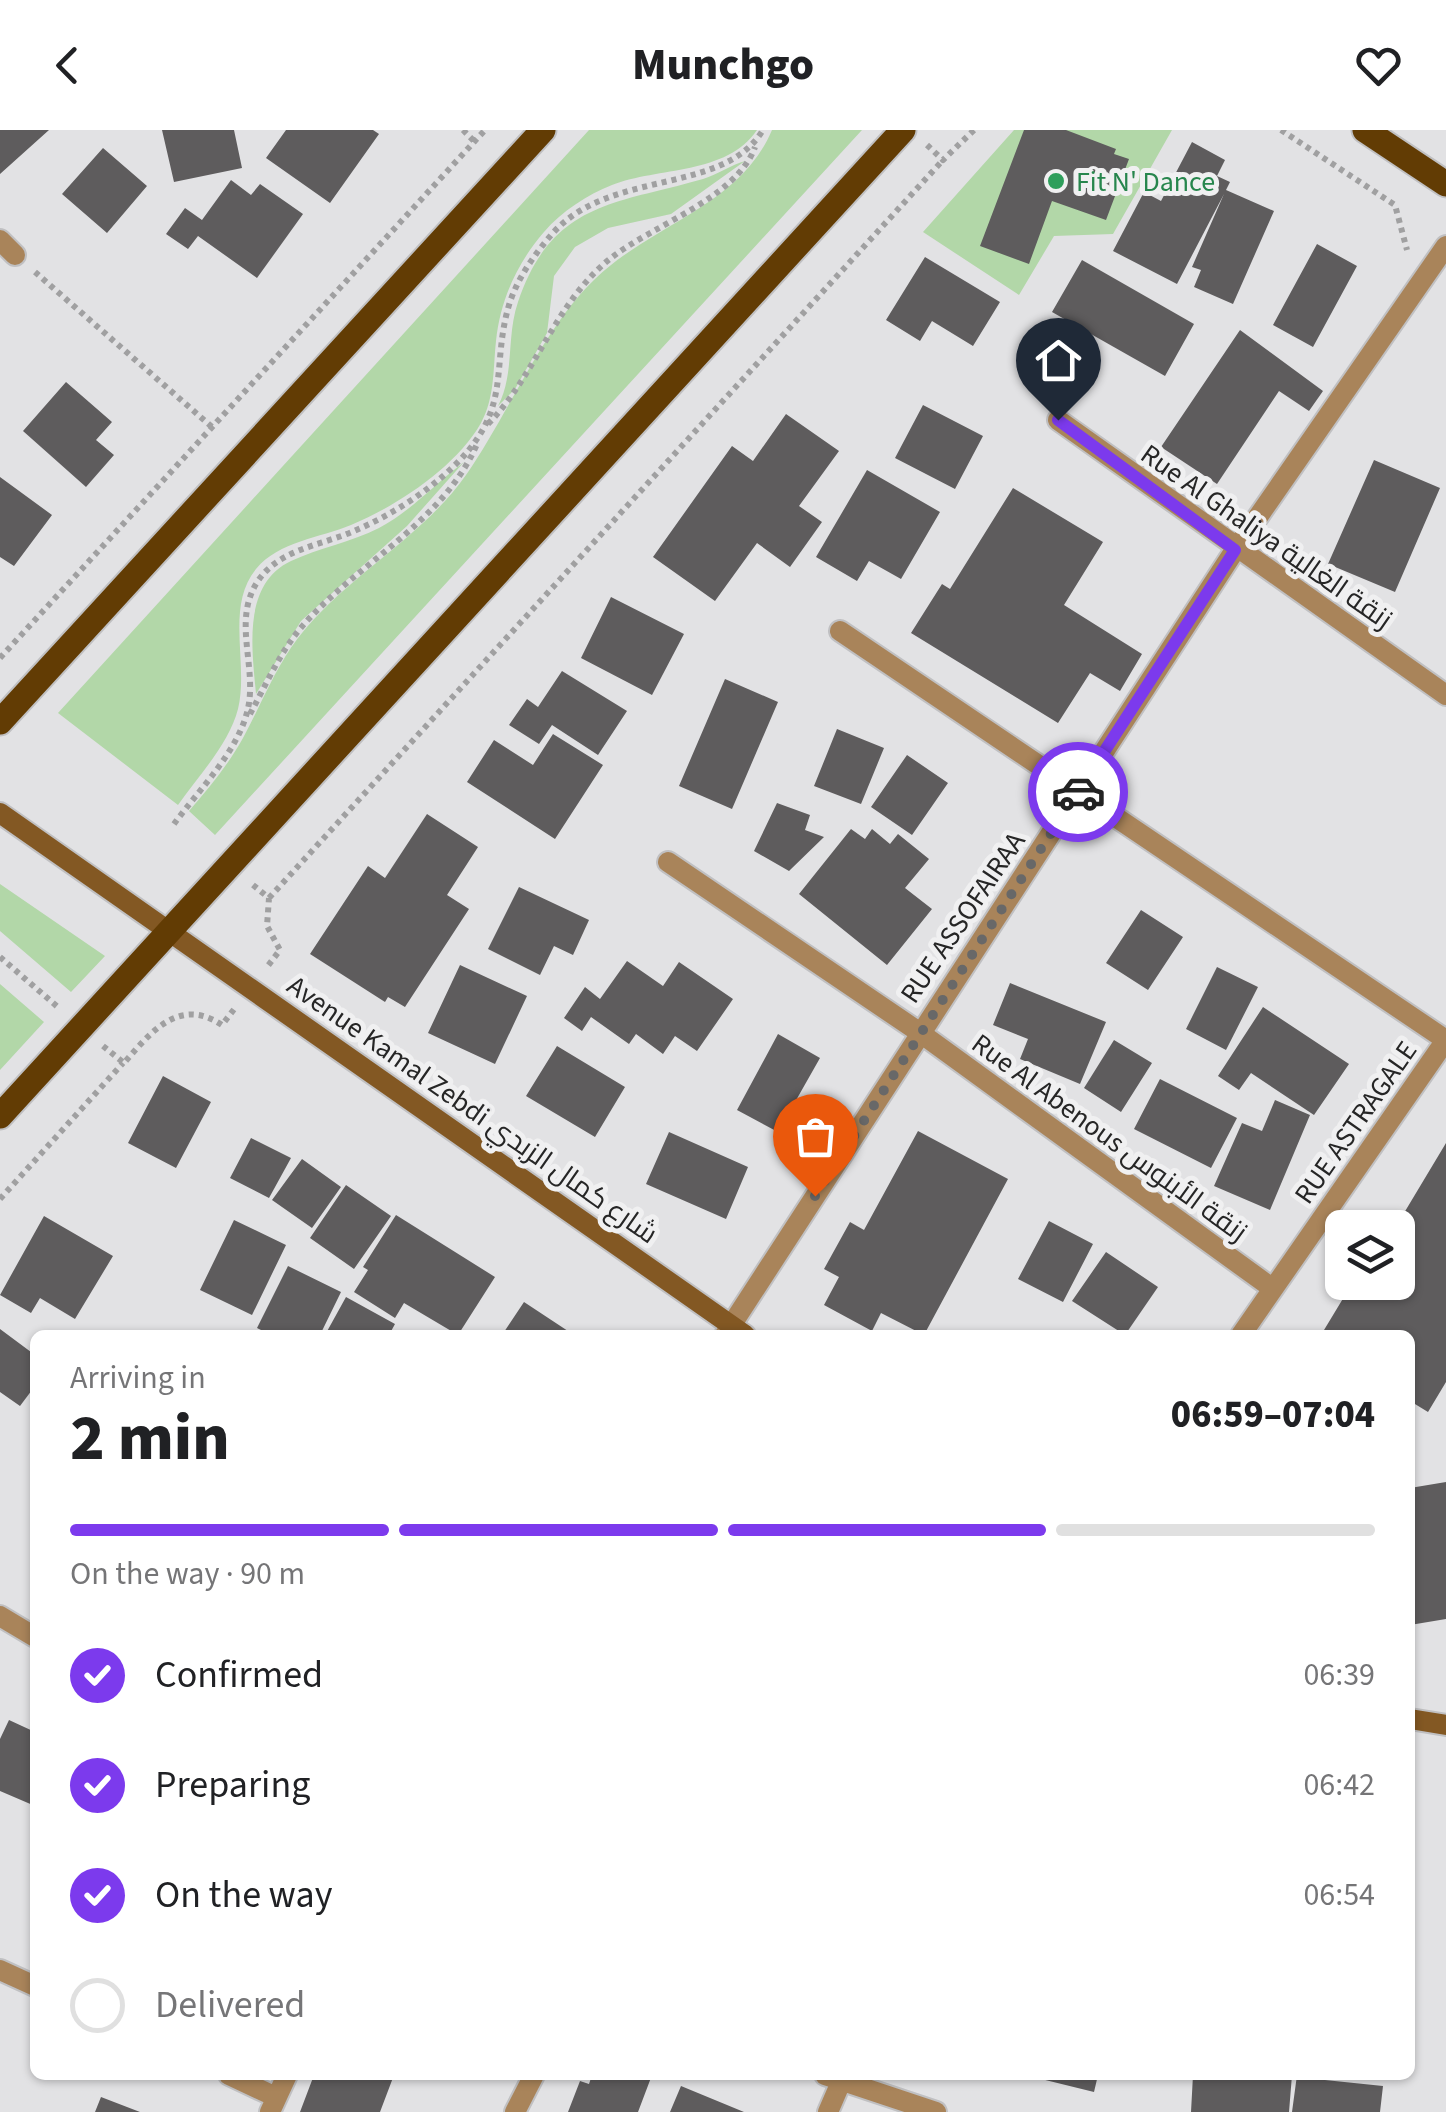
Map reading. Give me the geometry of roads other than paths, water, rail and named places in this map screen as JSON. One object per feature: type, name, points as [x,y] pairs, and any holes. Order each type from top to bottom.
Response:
[{"type":"main road","points":[[0,722],[544,130]]},
{"type":"main road","points":[[1365,130],[1446,184]]},
{"type":"main road","points":[[0,1116],[227,865],[913,135]]},
{"type":"street","name":"RUE ASSOFAIRAA","points":[[735,1330],[919,1032],[1235,550],[1446,246]]},
{"type":"street","name":"Rue Al Ghaliya زنقة الغالية","points":[[1058,420],[1235,550],[1446,695]]},
{"type":"street","points":[[840,631],[1446,1040]]},
{"type":"street","name":"Avenue Kamal Zebdi شارع كمال الزبدي","points":[[0,813],[170,928],[731,1330]]},
{"type":"street","name":"Rue Al Abenous زنقة الأبنوس","points":[[668,862],[919,1032],[1272,1288]]},
{"type":"street","name":"RUE ASTRAGALE","points":[[1244,1330],[1446,1040]]},
{"type":"street","points":[[0,1616],[30,1634]]},
{"type":"street","points":[[1415,1720],[1446,1725]]},
{"type":"street","points":[[0,1970],[30,1984]]},
{"type":"street","points":[[236,2080],[273,2104],[285,2080]]},
{"type":"street","points":[[515,2112],[531,2080]]},
{"type":"street","points":[[828,2112],[836,2080]]},
{"type":"street","points":[[845,2080],[936,2112]]},
{"type":"place","name":"Fit N' Dance","points":[[1056,181]]}]
